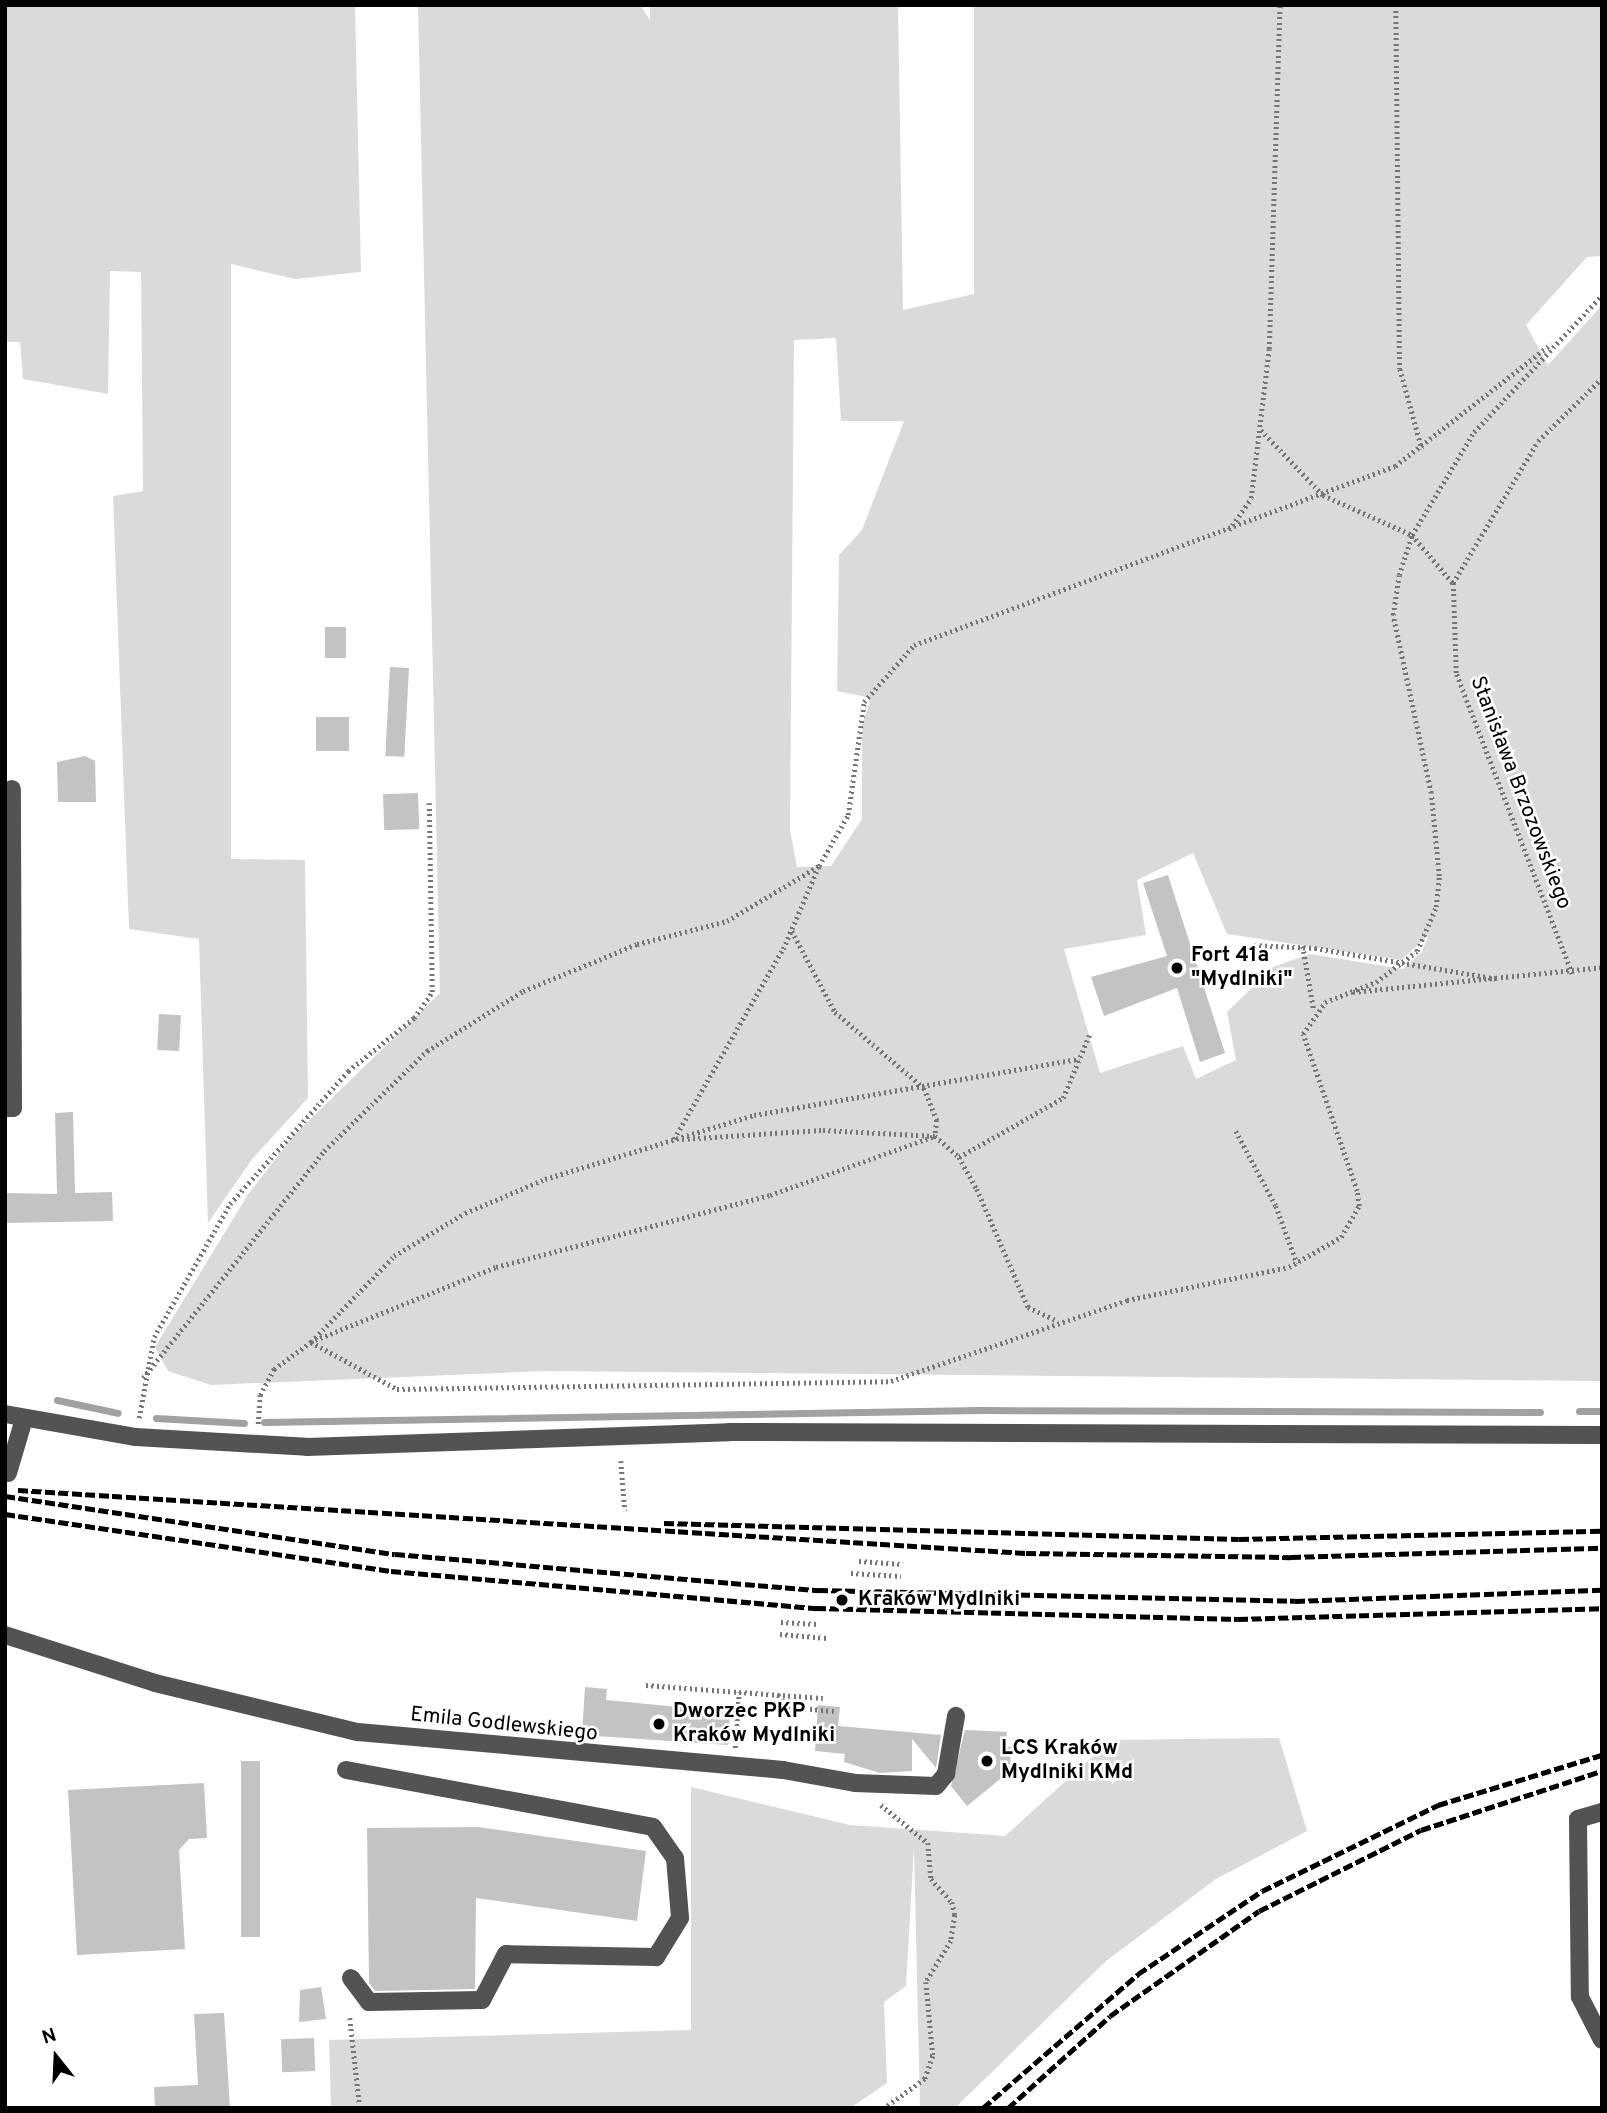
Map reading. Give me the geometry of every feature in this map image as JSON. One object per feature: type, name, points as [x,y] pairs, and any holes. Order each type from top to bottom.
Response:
[{"type":"street","points":[[5,1108],[13,1108],[12,789]]},
{"type":"street","points":[[5,1413],[24,1419],[136,1437],[260,1444],[729,1432],[1602,1435]]},
{"type":"street","points":[[8,1473],[24,1419]]},
{"type":"street","name":"Emila Godlewskiego","points":[[5,1634],[274,1713],[430,1742],[783,1770],[910,1787],[936,1786],[947,1774],[956,1716]]},
{"type":"street","points":[[274,1713],[294,1732]]},
{"type":"street","points":[[346,1770],[653,1827],[675,1858],[680,1918],[656,1957],[506,1954],[482,2000],[369,2002],[351,1978]]},
{"type":"street","points":[[1602,1812],[1578,1819],[1580,1997],[1602,2040]]},
{"type":"path","points":[[1226,533],[1251,498],[1260,429],[1278,180],[1280,5]]},
{"type":"path","points":[[1396,5],[1399,369],[1422,449]]},
{"type":"path","points":[[311,1342],[397,1389],[891,1381],[1059,1322],[1298,1263],[1341,1237],[1359,1206],[1306,1054],[1303,1034],[1314,1011],[1342,993],[1404,963],[1426,932],[1439,876],[1431,793],[1392,615],[1412,535],[1474,432],[1602,295]]},
{"type":"path","points":[[673,1139],[792,931],[819,866],[850,806],[864,702],[914,645],[1226,533],[1323,495],[1422,449],[1482,393],[1558,340]]},
{"type":"path","points":[[1260,429],[1323,495],[1412,535],[1453,583],[1538,441],[1602,378]]},
{"type":"path","name":"Stanisława Brzozowskiego","points":[[1453,583],[1456,673],[1572,974]]},
{"type":"path","points":[[136,1437],[143,1378],[171,1299],[229,1204],[348,1071],[426,1005],[436,971],[429,803]]},
{"type":"path","points":[[143,1378],[315,1161],[419,1057],[523,991],[637,944],[727,921],[819,866]]},
{"type":"path","points":[[792,931],[835,1012],[924,1088],[937,1120],[935,1136]]},
{"type":"path","points":[[1254,945],[1303,946],[1506,980]]},
{"type":"path","points":[[1303,946],[1314,1011]]},
{"type":"path","points":[[1342,993],[1572,974],[1602,967]]},
{"type":"path","points":[[958,1157],[1063,1098],[1090,1033]]},
{"type":"path","points":[[260,1444],[260,1395],[274,1369],[311,1342],[394,1256],[424,1235],[545,1179],[673,1139],[833,1097],[924,1088],[1079,1059]]},
{"type":"path","points":[[673,1139],[823,1130],[935,1136],[958,1157],[985,1204],[1019,1293],[1028,1307],[1059,1322]]},
{"type":"path","points":[[1236,1131],[1276,1206],[1298,1263]]},
{"type":"path","points":[[311,1342],[496,1267],[770,1195],[935,1136]]},
{"type":"path","points":[[621,1461],[625,1511]]},
{"type":"path","points":[[859,1561],[902,1564]]},
{"type":"path","points":[[851,1573],[901,1576]]},
{"type":"path","points":[[781,1622],[818,1624]]},
{"type":"path","points":[[780,1634],[827,1638]]},
{"type":"path","points":[[646,1685],[823,1698]]},
{"type":"path","points":[[734,1756],[739,1692]]},
{"type":"path","points":[[777,1695],[788,1707],[834,1711]]},
{"type":"path","points":[[885,2108],[907,2096],[925,2079],[933,2056],[926,1982],[951,1941],[954,1915],[952,1902],[931,1879],[928,1843],[905,1822]]},
{"type":"path","points":[[350,2018],[360,2108]]},
{"type":"shaded area","points":[[5,5],[355,5],[361,272],[295,279],[231,264],[231,859],[305,860],[308,1098],[253,1158],[208,1223],[199,939],[129,929],[113,496],[143,491],[141,272],[110,271],[108,394],[23,379],[20,342],[5,342]]},
{"type":"shaded area","points":[[418,5],[640,5],[650,20],[650,5],[898,5],[903,310],[974,294],[974,5],[1602,5],[1602,256],[1587,257],[1526,325],[1548,365],[1602,305],[1602,1381],[544,1371],[211,1385],[168,1371],[155,1347],[247,1196],[293,1136],[440,993]],"holes":[[[836,338],[841,421],[904,421],[862,530],[839,555],[837,691],[871,698],[862,725],[862,819],[831,866],[797,867],[790,830],[794,340]],[[1193,853],[1227,934],[1401,960],[1428,936],[1422,952],[1403,969],[1310,954],[1273,967],[1227,1012],[1236,1060],[1196,1079],[1183,1046],[1100,1073],[1064,949],[1146,935],[1137,880]]]},
{"type":"shaded area","points":[[1279,1738],[1307,1831],[1216,1879],[1106,1961],[955,2108],[920,2108],[914,1847],[906,1986],[884,2002],[887,2083],[850,2108],[331,2108],[329,2040],[691,2030],[691,1787],[850,1825],[1005,1836],[1111,1740]]},
{"type":"building","points":[[325,627],[346,627],[346,658],[325,658]]},
{"type":"building","points":[[390,667],[409,668],[404,757],[385,756]]},
{"type":"building","points":[[316,717],[349,717],[349,751],[316,751]]},
{"type":"building","points":[[85,756],[95,761],[96,802],[58,802],[57,762]]},
{"type":"building","points":[[418,793],[419,829],[384,830],[383,794]]},
{"type":"building","name":"Fort 41a \"Mydlniki\"","points":[[1168,875],[1225,1053],[1200,1062],[1177,988],[1104,1016],[1091,977],[1167,956],[1143,883]]},
{"type":"building","points":[[159,1014],[181,1015],[179,1051],[157,1050]]},
{"type":"building","points":[[73,1112],[75,1193],[112,1192],[113,1221],[5,1223],[5,1193],[57,1194],[55,1113]]},
{"type":"building","points":[[585,1687],[607,1689],[606,1700],[730,1712],[728,1745],[582,1735]]},
{"type":"building","points":[[818,1705],[840,1707],[838,1726],[941,1735],[936,1768],[912,1739],[912,1771],[880,1773],[844,1762],[845,1754],[815,1751]]},
{"type":"building","name":"LCS Kraków Mydlniki KMd","points":[[965,1730],[1007,1732],[1006,1747],[1011,1747],[1010,1771],[967,1806],[951,1786]]},
{"type":"building","points":[[241,1761],[260,1761],[260,1937],[241,1937]]},
{"type":"building","points":[[204,1783],[207,1838],[189,1839],[179,1850],[185,1949],[77,1955],[68,1790]]},
{"type":"building","points":[[478,1827],[646,1851],[637,1921],[476,1898],[475,1989],[375,1991],[369,1983],[367,1828]]},
{"type":"building","points":[[321,1987],[326,2019],[299,2022],[300,1990]]},
{"type":"building","points":[[224,2013],[230,2108],[155,2108],[154,2087],[198,2085],[194,2014]]},
{"type":"building","points":[[314,2038],[315,2071],[282,2072],[281,2039]]},
{"type":"waterway","points":[[57,1400],[118,1413]]},
{"type":"waterway","points":[[264,1422],[979,1410],[1540,1412]]},
{"type":"waterway","points":[[1579,1411],[1602,1411]]},
{"type":"waterway","points":[[156,1418],[244,1423]]},
{"type":"railway","points":[[18,1490],[1026,1553],[1291,1557],[1602,1548]]},
{"type":"railway","points":[[5,1496],[395,1554],[818,1590],[1295,1601],[1602,1590]]},
{"type":"railway","points":[[5,1514],[391,1571],[816,1608],[1238,1619],[1602,1608]]},
{"type":"railway","points":[[664,1523],[1239,1539],[1602,1531]]},
{"type":"railway","points":[[983,2108],[1138,1974],[1262,1891],[1438,1805],[1602,1755]]},
{"type":"railway","points":[[1008,2108],[1110,2016],[1259,1911],[1421,1830],[1602,1771]]},
{"type":"place","name":"Fort 41a \"Mydlniki\"","points":[[1177,968]]},
{"type":"place","name":"Kraków Mydlniki","points":[[842,1600]]},
{"type":"place","name":"Dworzec PKP Kraków Mydlniki","points":[[659,1724]]},
{"type":"place","name":"LCS Kraków Mydlniki KMd","points":[[987,1761]]}]
